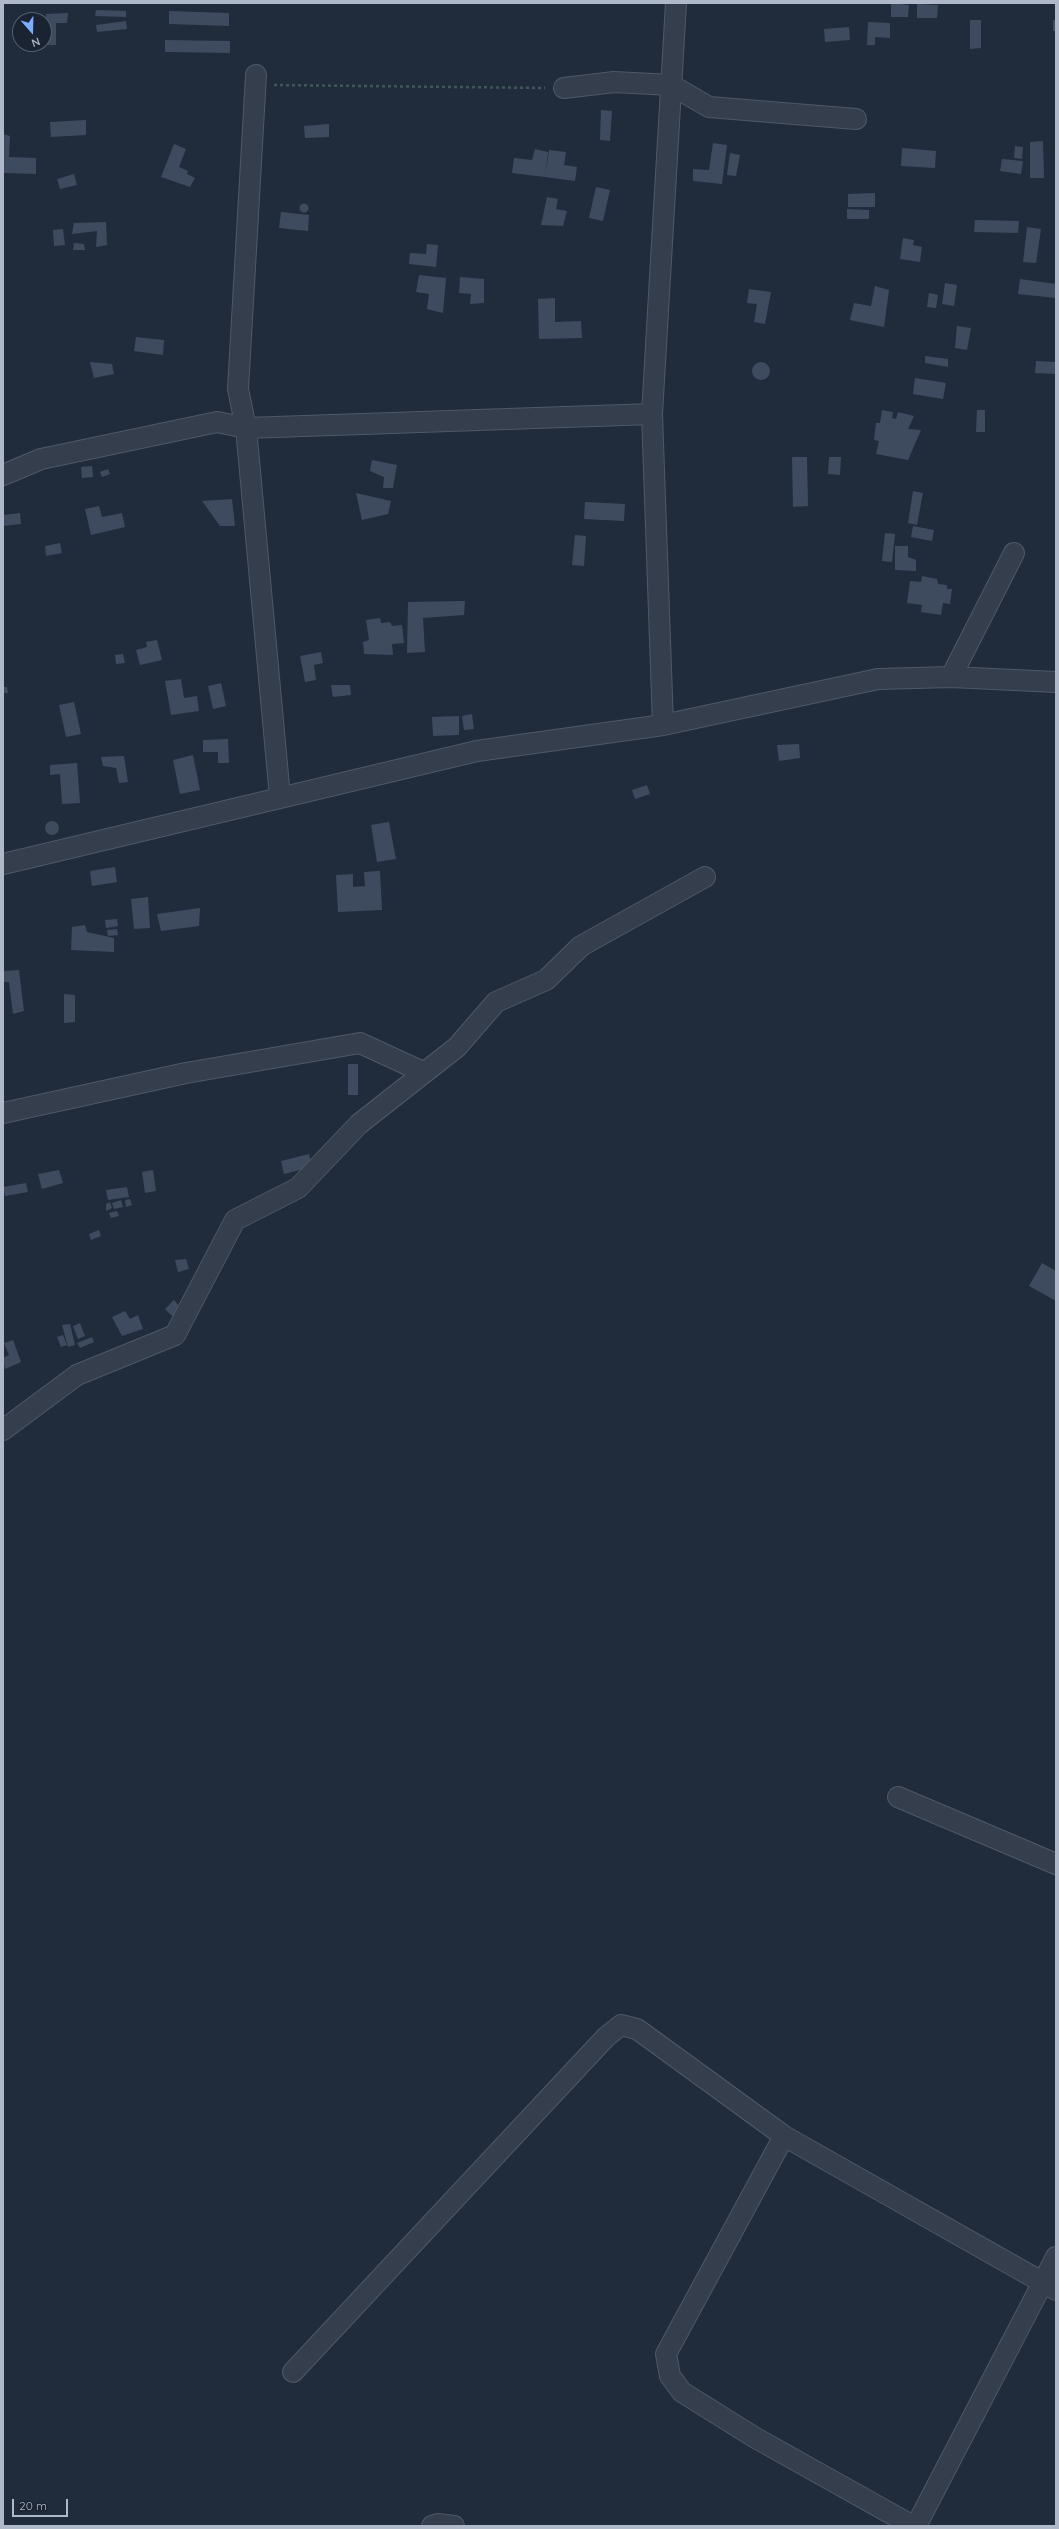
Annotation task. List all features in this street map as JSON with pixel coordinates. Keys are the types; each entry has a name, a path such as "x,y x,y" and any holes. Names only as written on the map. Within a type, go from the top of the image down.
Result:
{"street":[{"path":"663,725 652,414 676,3"},
{"path":"256,80 238,389 246,428 280,797"},
{"path":"564,88 614,82 671,85 709,107 856,119"},
{"path":"3,475 41,459 217,422 246,428 652,414"},
{"path":"951,677 1014,552"},
{"path":"3,864 477,750 663,725 878,679 951,677 1056,682"},
{"path":"3,1430 76,1375 175,1335 236,1220 298,1188 359,1124 457,1047 496,1002 546,980 582,946 706,877"},
{"path":"3,1113 186,1073 360,1044 424,1072"},
{"path":"898,1797 1056,1864"},
{"path":"293,2372 606,2037 621,2025 637,2029 784,2136 1049,2287"},
{"path":"784,2136 666,2354 670,2376 682,2392 754,2436 914,2526 1049,2287 1056,2257"},
{"path":"432,2526 438,2524 454,2526"}],"path":[{"path":"256,80 564,88"}],"building":[{"path":"891,3 909,5 908,17 891,17"},
{"path":"917,4 938,5 937,18 917,18"},
{"path":"96,10 126,11 126,17 95,16"},
{"path":"169,11 229,13 229,26 169,24"},
{"path":"68,13 67,23 56,23 56,45 52,45 52,14"},
{"path":"970,20 981,20 981,48 970,49"},
{"path":"1053,20 1056,20 1056,31 1053,31"},
{"path":"126,21 127,29 97,32 96,25"},
{"path":"868,22 890,23 890,38 875,37 875,45 867,45"},
{"path":"849,27 850,40 825,42 824,29"},
{"path":"165,40 230,41 230,53 165,52"},
{"path":"601,110 612,111 610,141 600,140"},
{"path":"86,120 86,135 51,137 50,122"},
{"path":"329,124 329,137 305,138 304,126"},
{"path":"3,134 10,136 9,157 36,158 36,174 3,173"},
{"path":"1043,141 1044,178 1030,178 1030,142"},
{"path":"713,143 727,145 722,184 693,181 693,169 709,170"},
{"path":"174,144 186,149 179,167 188,171 187,174 195,178 190,187 161,177"},
{"path":"1015,146 1023,147 1022,159 1014,158"},
{"path":"902,148 936,151 935,168 901,166"},
{"path":"535,149 548,152 545,177 512,173 514,158 532,160"},
{"path":"549,150 566,152 564,165 577,167 575,181 545,177"},
{"path":"730,153 740,155 736,176 727,175"},
{"path":"1002,159 1023,161 1021,174 1000,171"},
{"path":"74,174 77,185 60,189 57,179"},
{"path":"596,187 610,190 603,221 589,218"},
{"path":"875,193 875,207 848,207 848,194"},
{"path":"547,197 558,199 556,209 567,211 563,226 541,225"},
{"path":"304,203 309,208 304,213 299,208"},
{"path":"847,209 869,210 869,219 847,219"},
{"path":"281,212 309,215 308,231 279,228"},
{"path":"975,220 1019,221 1018,233 974,232"},
{"path":"106,222 107,245 96,247 97,231 72,234 74,223"},
{"path":"1027,227 1041,229 1036,263 1023,262"},
{"path":"63,229 65,245 54,246 53,230"},
{"path":"903,238 914,240 913,245 922,247 920,262 900,259"},
{"path":"74,243 84,244 85,250 73,250"},
{"path":"427,244 438,245 436,267 409,264 410,253 426,254"},
{"path":"419,275 446,278 443,313 427,309 429,294 416,292"},
{"path":"460,277 484,279 484,303 470,304 471,294 459,293"},
{"path":"1020,279 1056,284 1056,298 1018,294"},
{"path":"945,283 957,285 954,306 942,304"},
{"path":"875,286 889,290 884,327 850,320 854,303 871,306"},
{"path":"749,289 771,292 765,324 754,322 757,304 747,303"},
{"path":"929,293 938,295 936,308 927,307"},
{"path":"555,298 555,322 581,321 582,338 539,339 538,299"},
{"path":"957,326 971,328 967,350 955,348"},
{"path":"136,337 164,340 163,355 134,351"},
{"path":"925,356 948,359 948,367 925,363"},
{"path":"1036,361 1056,362 1056,374 1035,373"},
{"path":"90,362 112,364 114,374 94,378"},
{"path":"761,362 767,365 770,371 767,377 761,380 755,377 752,371 755,365"},
{"path":"915,378 946,383 943,399 913,394"},
{"path":"882,410 893,412 892,418 896,419 898,412 914,416 908,429 921,430 908,460 876,454 879,441 874,440 876,423 880,423"},
{"path":"977,410 985,410 985,432 976,432"},
{"path":"792,457 807,457 808,506 793,507"},
{"path":"829,457 841,457 840,475 828,474"},
{"path":"372,460 397,465 393,488 383,488 384,477 370,471"},
{"path":"92,466 93,477 82,478 81,467"},
{"path":"108,469 110,474 102,477 100,472"},
{"path":"913,491 923,493 917,525 908,523"},
{"path":"356,493 391,501 388,514 362,520"},
{"path":"232,499 235,526 220,526 202,501"},
{"path":"585,502 625,504 624,521 584,519"},
{"path":"99,506 102,517 122,513 125,527 91,535 85,509"},
{"path":"20,513 21,524 3,526 3,515"},
{"path":"913,526 934,530 932,541 911,537"},
{"path":"885,533 895,534 892,562 882,561"},
{"path":"575,535 586,536 584,566 572,565"},
{"path":"60,543 62,553 46,556 45,546"},
{"path":"895,546 908,546 908,557 916,560 916,571 895,570"},
{"path":"922,576 937,579 938,584 947,585 947,589 952,589 950,604 943,603 941,615 921,612 922,605 907,603 910,581 921,582"},
{"path":"465,601 464,615 423,618 425,652 407,653 408,602"},
{"path":"380,618 381,623 390,622 392,626 402,625 404,643 392,644 393,655 364,654 363,642 369,640 366,620"},
{"path":"157,640 162,660 140,665 136,650 147,647 146,642"},
{"path":"321,652 323,663 314,665 316,680 305,682 300,656"},
{"path":"123,654 125,663 116,664 115,655"},
{"path":"181,679 184,698 197,696 199,711 171,715 165,681"},
{"path":"221,683 226,706 213,709 208,686"},
{"path":"331,685 350,685 351,695 333,697"},
{"path":"3,687 7,687 8,693 3,693"},
{"path":"74,702 81,734 66,737 59,705"},
{"path":"472,714 474,729 464,730 462,716"},
{"path":"459,716 459,735 433,736 432,717"},
{"path":"228,739 229,763 218,763 218,752 203,752 203,740"},
{"path":"799,744 800,758 779,761 777,745"},
{"path":"193,755 200,790 180,794 173,760"},
{"path":"124,756 128,782 119,783 116,768 103,766 101,757"},
{"path":"77,763 80,803 62,804 60,774 50,775 50,765"},
{"path":"647,785 650,794 635,799 632,790"},
{"path":"49,821 55,821 59,825 59,831 55,835 49,835 45,831 45,825"},
{"path":"389,822 396,859 377,862 371,825"},
{"path":"115,867 117,882 92,886 90,871"},
{"path":"380,871 382,910 338,912 336,875 353,874 353,887 365,886 364,872"},
{"path":"148,897 150,928 134,929 131,899"},
{"path":"200,908 199,926 161,931 157,914"},
{"path":"117,919 118,926 106,928 105,920"},
{"path":"85,925 87,932 114,938 114,952 71,950 72,927"},
{"path":"117,929 118,935 108,936 107,930"},
{"path":"19,970 24,1011 13,1014 9,982 3,982 3,971"},
{"path":"64,994 75,995 75,1022 64,1023"},
{"path":"348,1064 358,1064 358,1095 348,1095"},
{"path":"309,1154 312,1167 284,1174 281,1161"},
{"path":"59,1170 63,1183 42,1189 38,1174"},
{"path":"153,1170 156,1191 145,1193 142,1172"},
{"path":"26,1183 28,1192 5,1196 3,1187"},
{"path":"127,1187 129,1197 108,1200 106,1190"},
{"path":"130,1199 132,1205 126,1207 125,1200"},
{"path":"121,1200 123,1207 114,1209 112,1203"},
{"path":"110,1202 112,1208 106,1211 106,1204"},
{"path":"117,1211 119,1216 111,1218 109,1213"},
{"path":"99,1230 101,1236 91,1240 89,1234"},
{"path":"186,1259 189,1269 178,1272 175,1260"},
{"path":"1042,1263 1056,1271 1056,1301 1029,1286"},
{"path":"174,1300 181,1308 173,1317 165,1309"},
{"path":"125,1311 130,1319 138,1315 143,1329 122,1336 112,1317"},
{"path":"80,1323 85,1336 78,1339 73,1326"},
{"path":"70,1324 75,1345 68,1347 62,1325"},
{"path":"63,1335 67,1345 61,1347 57,1337"},
{"path":"92,1337 94,1342 80,1348 77,1343"},
{"path":"13,1340 21,1362 5,1369 3,1358 9,1355 4,1343"}]}
